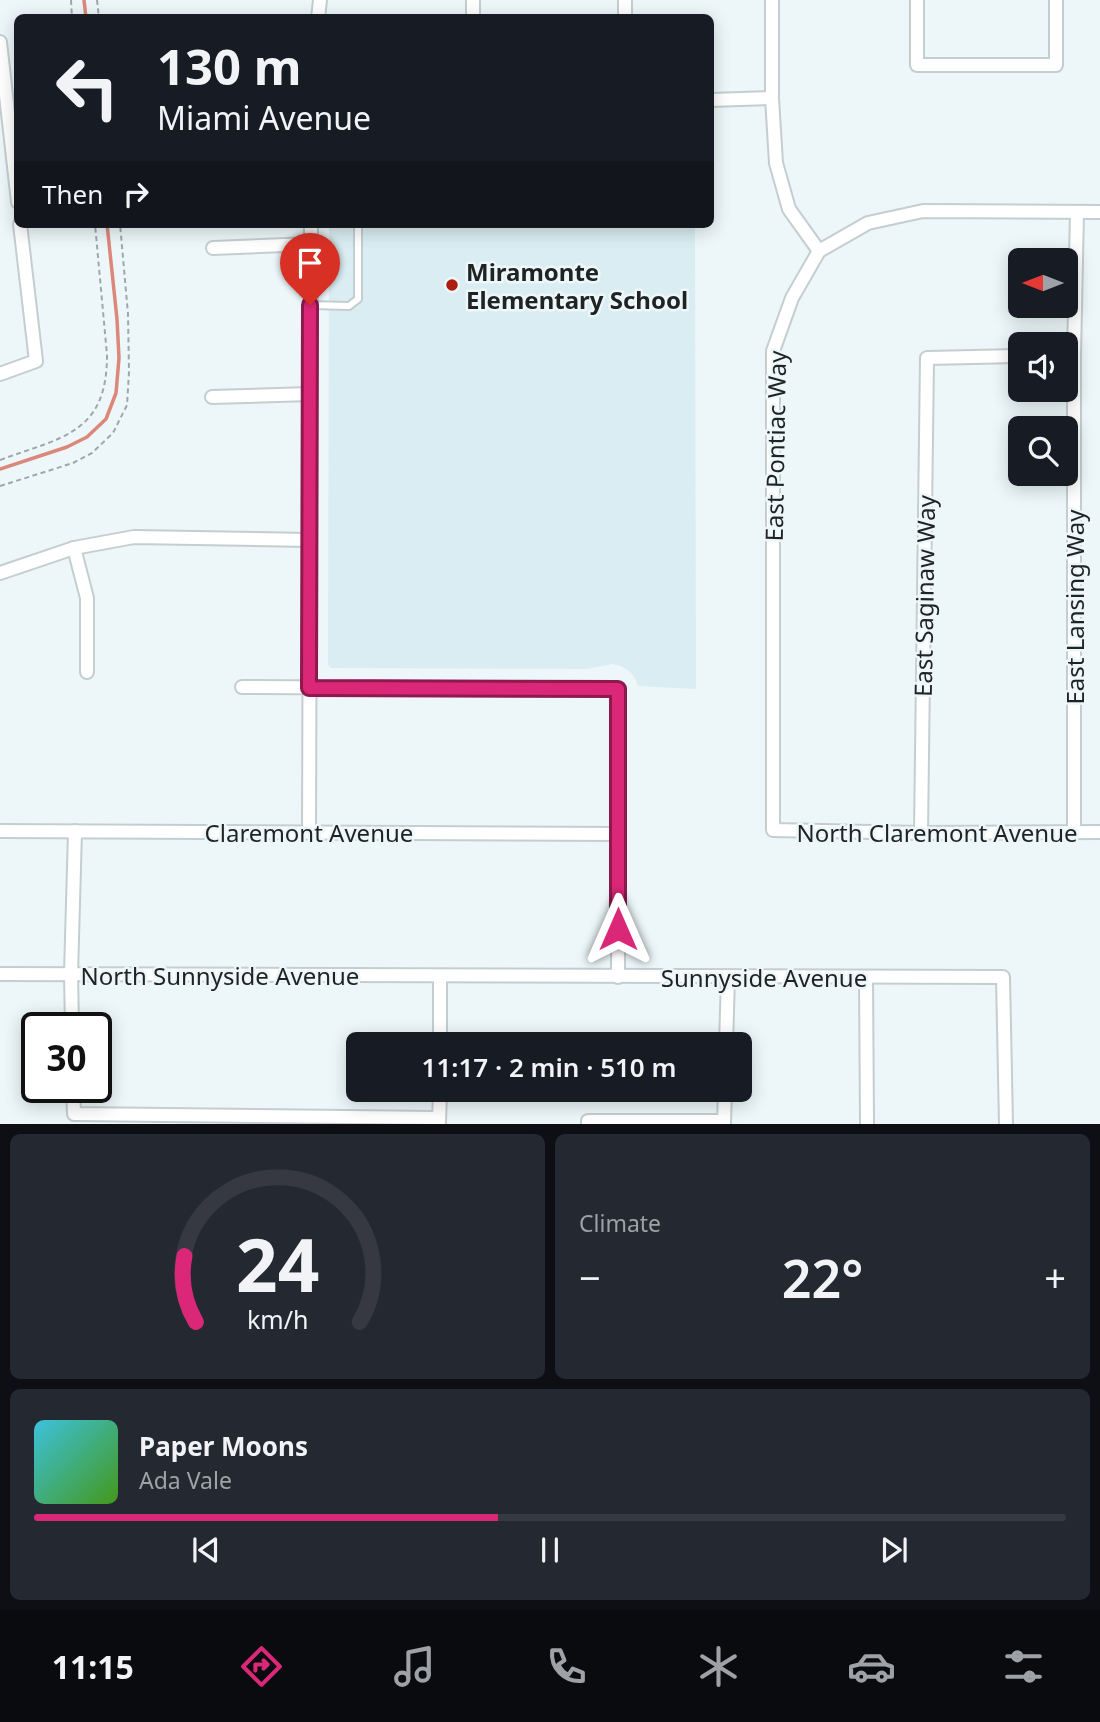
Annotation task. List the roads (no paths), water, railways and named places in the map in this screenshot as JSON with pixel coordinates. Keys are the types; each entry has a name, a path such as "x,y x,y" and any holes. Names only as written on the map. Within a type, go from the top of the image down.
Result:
{"street":[{"path":"772,0 772,98 776,163 789,209 819,251 868,223 923,211 1100,212"},
{"path":"917,0 917,65 1056,65 1056,0"},
{"path":"0,42 4,113 14,177"},
{"path":"714,100 772,98"},
{"name":"East Lansing Way","path":"1071,332 1077,212"},
{"path":"0,374 36,362 20,228"},
{"path":"309,832 311,228"},
{"path":"213,248 310,244"},
{"name":"East Pontiac Way","path":"774,830 774,351 792,298 819,251"},
{"name":"East Saginaw Way","path":"921,834 927,358 1008,356"},
{"path":"212,397 310,394"},
{"name":"East Lansing Way","path":"1070,402 1074,833"},
{"path":"0,573 74,548 135,537 310,540"},
{"path":"74,548 87,598 87,672"},
{"path":"242,687 618,689 618,976"},
{"name":"North Claremont Avenue","path":"774,830 921,834 1100,832"},
{"name":"Claremont Avenue","path":"0,831 618,834"},
{"path":"72,1012 75,831"},
{"name":"North Sunnyside Avenue","path":"0,974 440,976"},
{"path":"440,976 440,1032"},
{"name":"Sunnyside Avenue","path":"440,976 1003,977 1006,1124"},
{"path":"726,1032 728,977"},
{"path":"866,977 867,1124"},
{"path":"74,1103 74,1114 439,1121 440,1102"},
{"path":"588,1122 724,1122 725,1102"}],"lane":[{"path":"310,305 349,306 358,299 358,228"}],"waterway":[{"path":"84,0 86,14"},
{"path":"0,469 67,447 87,437 106,419 116,393 119,358 107,228"}],"place":[{"name":"Miramonte Elementary School","path":"452,285"}]}
